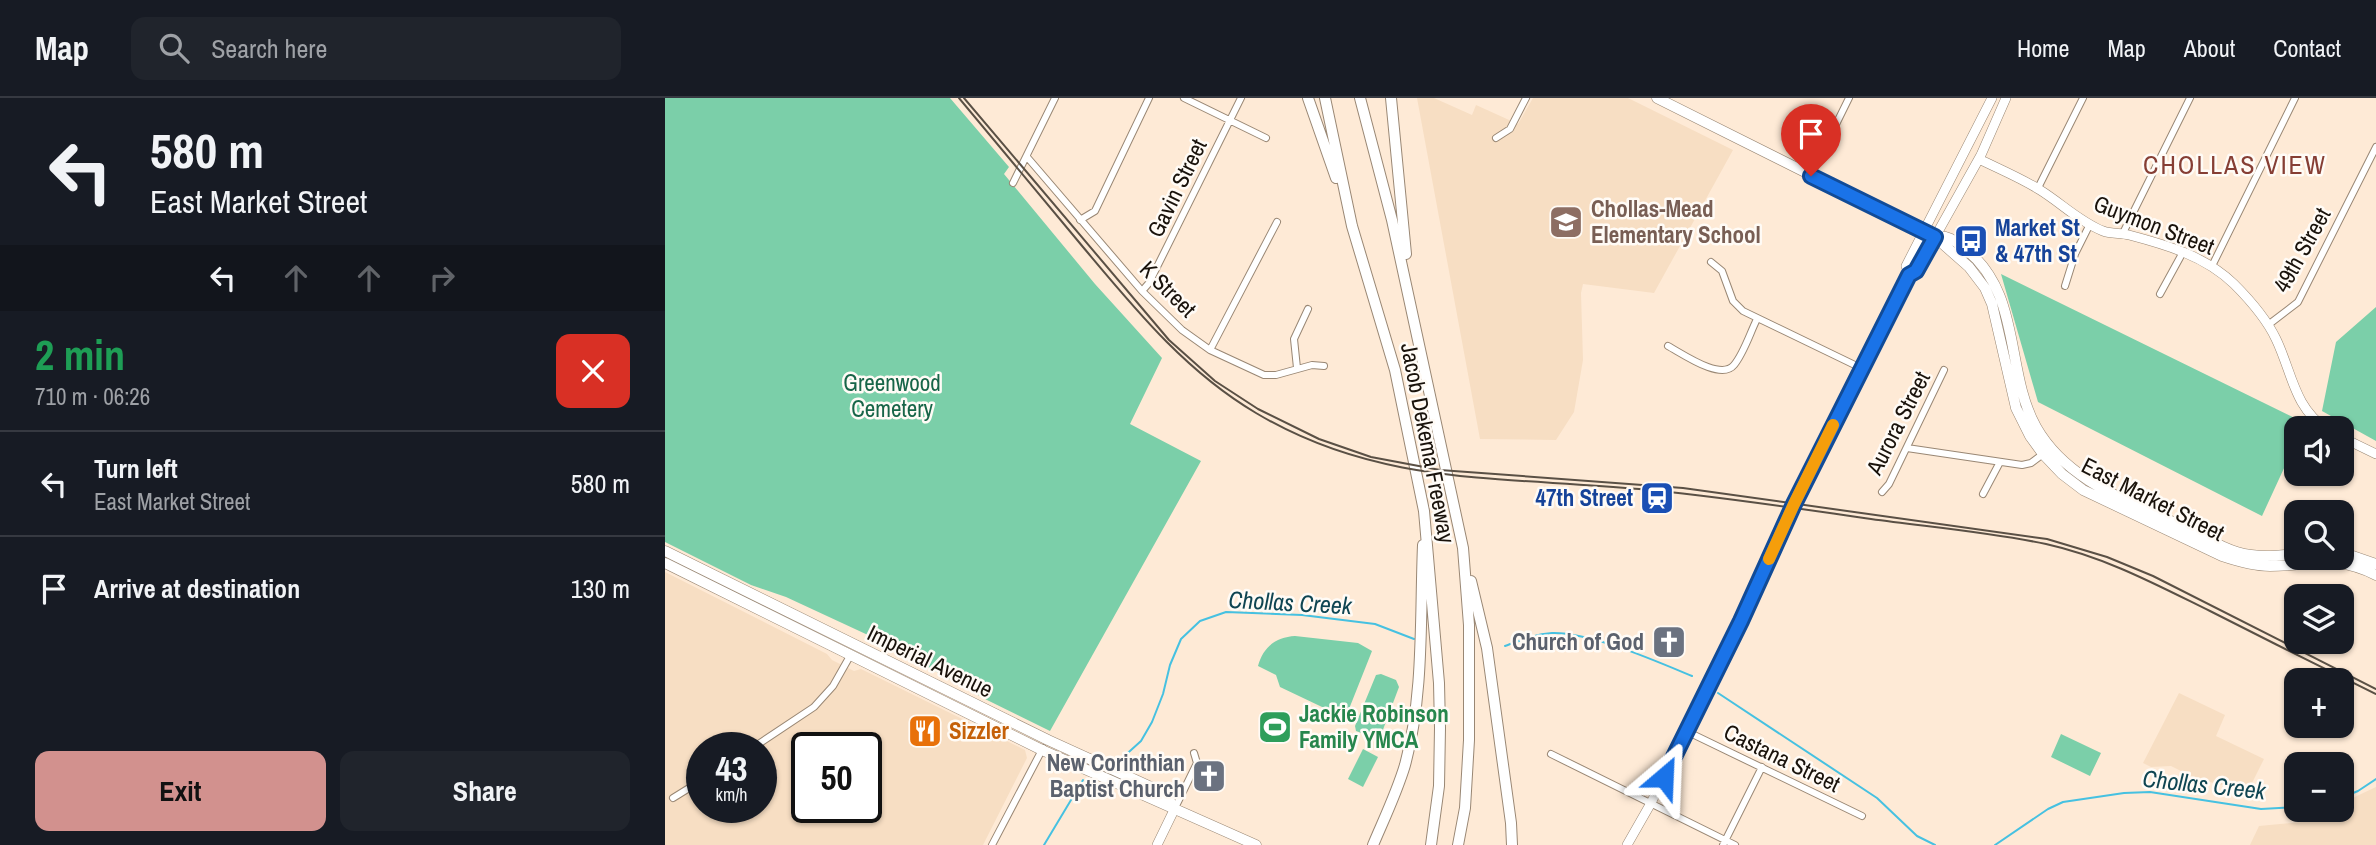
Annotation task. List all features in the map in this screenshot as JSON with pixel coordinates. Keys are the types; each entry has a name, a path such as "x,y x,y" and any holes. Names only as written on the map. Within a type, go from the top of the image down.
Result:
{"highway":[{"path":"1308,98 1352,226"},
{"name":"Jacob Dekema Freeway","path":"1325,98 1352,226 1395,370 1424,511 1430,557 1440,717 1439,786 1431,845"},
{"name":"Jacob Dekema Freeway","path":"1360,98 1392,220 1463,548 1469,625 1469,740 1465,808 1458,845"},
{"path":"1391,98 1412,313"},
{"path":"1373,845 1404,766 1417,696 1424,511"},
{"path":"1463,548 1487,648 1512,845"}],"main road":[{"name":"East Market Street","path":"1657,98 1924,231 1935,237 1969,267 1986,288 1999,328 2016,408 2030,436 2062,474 2083,490 2222,556 2260,565 2336,562 2376,575"},
{"path":"1909,275 1906,266 1992,98"},
{"path":"1627,845 1651,803 1741,621 1794,504 1861,368 1909,275 1916,271 1979,159 2006,98"},
{"name":"Guymon Street","path":"1979,159 2038,188 2105,232 2123,233 2161,243 2212,266 2251,302 2268,325 2311,416"},
{"name":"East Market Street","path":"1935,237 1944,236 1955,241 1977,260 1992,278 2004,303 2027,402 2036,427 2051,447 2088,481 2235,552 2265,556 2284,555"},
{"path":"2354,443 2376,454"},
{"path":"2043,454 2048,453 2073,476 2088,481"},
{"name":"Imperial Avenue","path":"665,551 1048,740 1162,792 1175,808"},
{"path":"2354,556 2376,564"},
{"name":"Imperial Avenue","path":"665,563 1042,750 1256,845"},
{"path":"1157,845 1175,808"}],"street":[{"path":"1013,183 1055,98"},
{"path":"1080,220 1095,211 1150,98"},
{"path":"1184,98 1266,138"},
{"name":"Gavin Street","path":"1142,291 1149,283 1241,98"},
{"path":"1496,138 1510,130 1526,98"},
{"path":"1811,176 1849,98"},
{"path":"2038,188 2083,98"},
{"path":"2123,233 2190,98"},
{"path":"2212,266 2295,98"},
{"name":"49th Street","path":"2268,325 2298,302 2376,146"},
{"name":"K Street","path":"1027,157 1142,291 1182,330 1210,349 1264,375 1312,365 1324,366"},
{"path":"1210,349 1277,222"},
{"path":"2065,286 2075,254 2091,225"},
{"path":"2160,294 2183,252"},
{"path":"1711,262 1723,271 1733,301 1742,311 1861,368"},
{"path":"1297,368 1294,339 1308,309"},
{"path":"1668,346 1717,371 1728,371 1735,364 1757,319"},
{"name":"Aurora Street","path":"1882,492 1907,449 1944,370"},
{"path":"1907,449 2022,465 2031,463 2043,454"},
{"path":"1983,494 2000,461"},
{"path":"776,732 814,707 833,686 850,656"},
{"name":"Castana Street","path":"1686,731 1862,816"},
{"path":"992,845 1048,740"},
{"path":"1175,808 1197,763 1194,753"},
{"path":"1551,754 1651,803 1724,843 1735,845"},
{"path":"1724,843 1762,767"},
{"path":"673,798 686,790"}],"shaded area":[{"name":"Chollas-Mead Elementary School","path":"1417,98 1434,98 1472,115 1476,105 1518,124 1533,98 1628,98 1733,150 1654,293 1583,284 1583,360 1574,412 1556,440 1480,439"},
{"path":"665,572 827,654 832,660 854,671 861,669 1025,750 1027,758 983,845 665,845"},
{"path":"2179,693 2225,715 2216,736 2264,759 2248,791 2197,779 2171,766 2151,767 2143,763"},
{"path":"2376,787 2376,845 2250,845 2259,826 2302,822 2354,822 2354,797"}],"green space":[{"name":"Greenwood Cemetery","path":"665,98 950,98 1009,167 1004,174 1095,284 1162,358 1130,424 1201,461 1050,731 987,700 883,642 786,597 751,585 665,542"},
{"path":"2001,274 2291,416 2284,416 2284,468 2262,516 2038,402"},
{"path":"2376,307 2376,441 2354,429 2354,416 2331,416 2322,411 2336,342"},
{"path":"1295,636 1358,643 1372,651 1347,714 1341,716 1280,687 1276,675 1258,666 1263,653 1271,644 1282,638"},
{"path":"1381,674 1396,680 1399,687 1378,739 1356,731 1355,726 1376,675"},
{"path":"2061,734 2101,753 2090,776 2051,757"},
{"path":"1363,749 1378,757 1363,787 1348,779"}],"waterway":[{"name":"Chollas Creek","path":"1120,760 1141,741 1152,722 1181,639 1200,621 1226,612 1302,615 1375,624 1414,639"},
{"path":"1505,646 1540,635 1567,634 1623,649 1692,676"},
{"name":"Chollas Creek","path":"1718,693 1877,798 1917,836 1935,845"},
{"name":"Chollas Creek","path":"2354,793 2376,779"},
{"path":"1044,845 1083,780"},
{"name":"Chollas Creek","path":"1995,845 2048,809 2063,802 2124,793 2150,792 2261,809 2284,808"}],"tram line":[{"path":"964,98 1169,340 1215,381 1258,409 1319,439 1371,457 1440,470 1683,488 2047,539 2107,557 2153,576 2376,689"}],"railway":[{"path":"959,98 1162,338 1230,396 1302,437 1349,454 1443,474 1697,495 2046,544 2089,556 2130,573 2376,694"}],"slow traffic":[{"path":"1769,559 1833,425"}],"place":[{"name":"Chollas-Mead Elementary School","path":"1566,222"},
{"name":"Market St & 47th St","path":"1971,241"},
{"name":"47th Street","path":"1657,498"},
{"name":"Church of God","path":"1669,642"},
{"name":"Jackie Robinson Family YMCA","path":"1275,727"},
{"name":"Sizzler","path":"925,731"},
{"name":"New Corinthian Baptist Church","path":"1209,776"}],"district":[{"name":"CHOLLAS VIEW","path":"2235,165"}],"route":[{"path":"1664,777 1865,360 1909,275 1916,271 1935,237 1811,176"}]}
